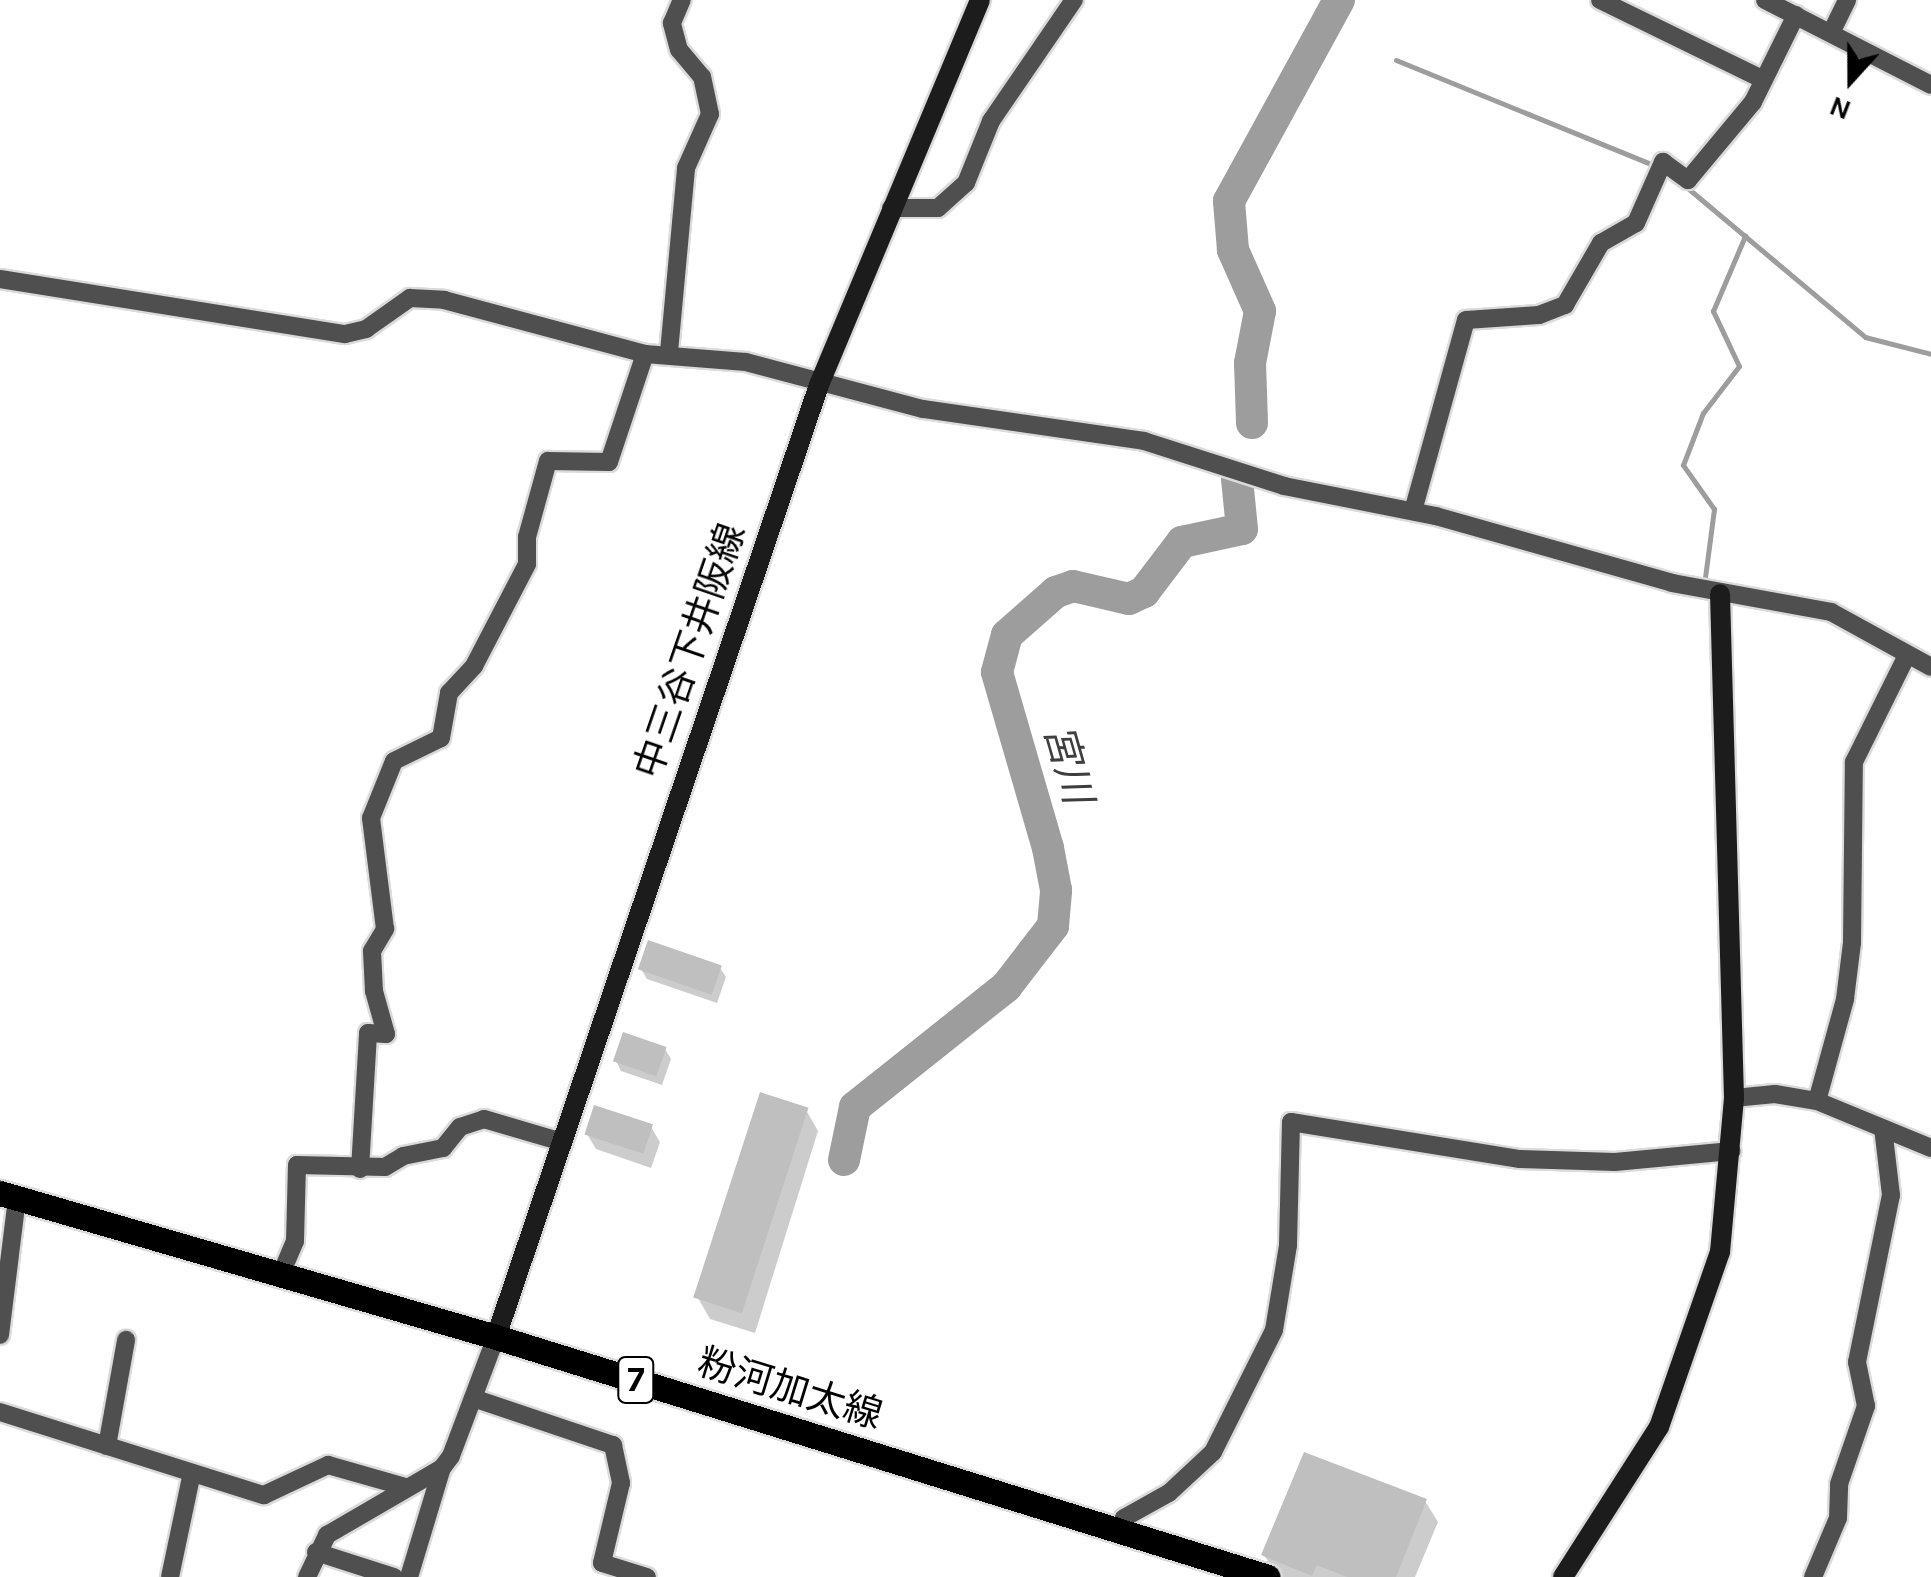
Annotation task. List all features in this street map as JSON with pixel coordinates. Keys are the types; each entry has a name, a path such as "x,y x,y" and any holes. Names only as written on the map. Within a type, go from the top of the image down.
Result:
{"main road":[{"name":"中三谷下井阪線","path":"496,1337 819,385 980,0"},
{"path":"1563,1577 1659,1428 1680,1381 1720,1252 1734,1098 1720,594"},
{"name":"粉河加太線","path":"8,1196 496,1337 1268,1577"}],"street":[{"path":"669,352 686,168 710,114 702,77 679,50 672,22 682,0"},
{"path":"891,208 938,208 966,183 991,121 1074,0"},
{"path":"1600,0 1762,80"},
{"path":"1766,0 1931,85"},
{"path":"1831,33 1847,0"},
{"path":"1413,511 1466,320 1539,315 1565,305 1601,243 1636,223 1663,162 1688,180 1753,102 1796,15"},
{"path":"0,279 344,334 366,329 410,298 444,300 646,354 669,352 746,362 819,385 940,412 1144,440 1284,486 1413,511 1720,594 1832,612 1931,667"},
{"path":"360,1169 368,1032 386,1034 374,991 372,951 385,929 371,818 394,761 442,738 449,692 474,666 528,564 527,536 548,461 608,462 646,354"},
{"path":"1817,1101 1850,962 1854,762 1907,654"},
{"path":"1734,1098 1775,1094 1817,1101 1931,1148"},
{"path":"281,1274 295,1241 297,1165 360,1169 443,1148 460,1126 484,1119 506,1120 562,1142"},
{"path":"1119,1530 1124,1518 1169,1492 1213,1452 1274,1330 1288,1245 1290,1122 1520,1159 1614,1162 1731,1150"},
{"path":"1813,1577 1838,1518 1839,1484 1866,1406 1858,1362 1891,1195 1883,1128"},
{"path":"0,1335 8,1196"},
{"path":"409,1577 442,1468 496,1337"},
{"path":"107,1446 126,1340"},
{"path":"473,1398 613,1445 621,1482 602,1563 647,1577"},
{"path":"0,1412 264,1496 328,1466 404,1487"},
{"path":"307,1577 316,1552 344,1522 442,1468"},
{"path":"170,1577 192,1474"},
{"path":"316,1552 394,1577"}],"building":[{"path":"648,940 722,965 712,995 638,969"},
{"path":"623,1032 666,1047 656,1076 613,1061"},
{"path":"760,1092 809,1108 742,1313 693,1297"},
{"path":"594,1105 653,1124 643,1154 584,1134"},
{"path":"1304,1452 1427,1499 1396,1577 1347,1577 1317,1565 1312,1576 1261,1555"}],"waterway":[{"name":"宮川","path":"1252,423 1250,363 1260,311 1233,250 1229,201 1339,0"},
{"path":"1396,60 1656,166"},
{"path":"1684,185 1865,337 1931,354"},
{"path":"1704,585 1714,509 1683,465 1703,413 1739,366 1713,311 1745,236"},
{"name":"宮川","path":"844,1160 855,1107 1006,987 1053,926 1056,890 1048,848 997,672 1007,635 1056,592 1073,586 1129,599 1144,592 1182,542 1242,529 1237,479"}]}
